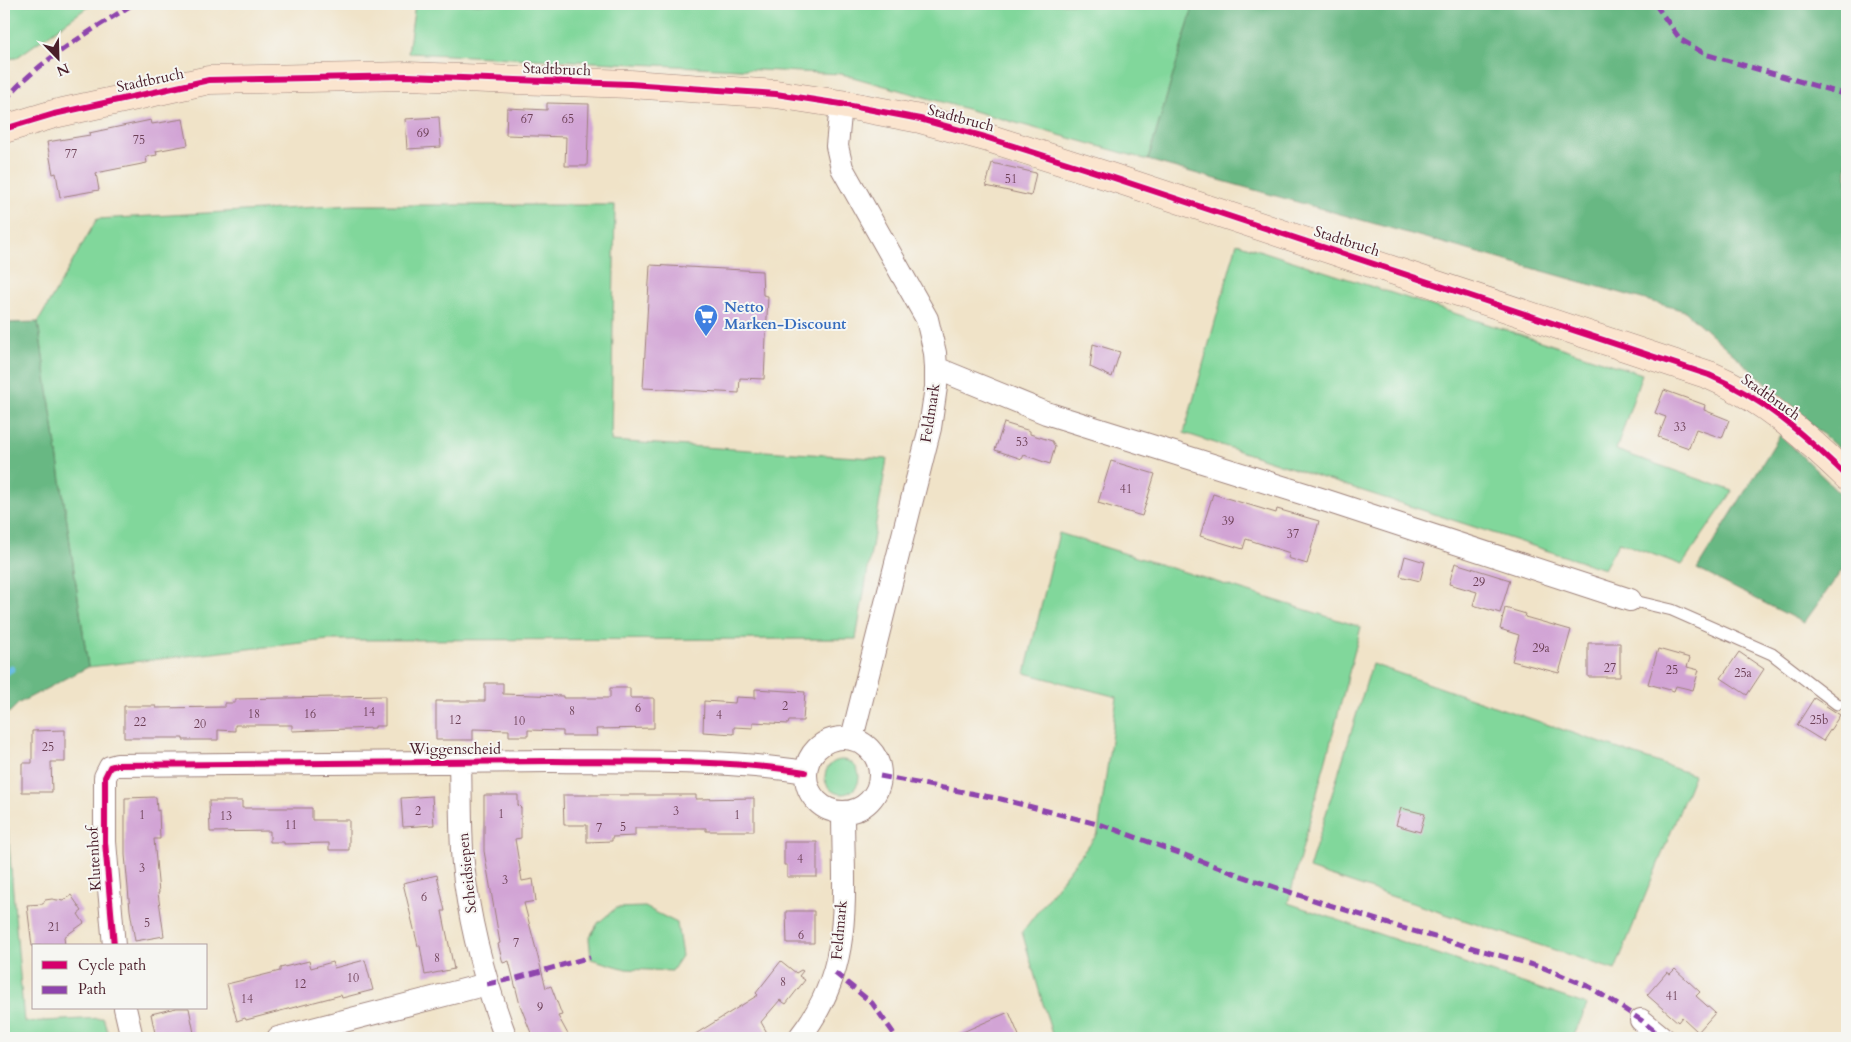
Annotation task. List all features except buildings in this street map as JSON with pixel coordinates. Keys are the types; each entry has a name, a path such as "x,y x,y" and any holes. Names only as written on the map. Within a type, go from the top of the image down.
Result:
{"street":[{"name":"Stadtbruch","path":"4,129 54,114 209,80 408,76 630,84 743,91 841,104 920,120 985,136 1709,374 1757,398 1777,413 1847,476"},
{"name":"Feldmark","path":"841,104 837,146 842,168 921,307 932,334 936,368 936,387 930,428 852,738"},
{"path":"936,368 1046,413 1324,500 1630,600"},
{"path":"839,737 852,738 864,743 873,752 879,763 880,776 878,787 873,797 865,805 843,812 831,810 820,804 811,795 806,784 805,772 808,759 816,748 826,741 839,737"},
{"name":"Wiggenscheid","path":"107,771 110,767 117,765 460,761 745,764 805,772"},
{"name":"Scheidsiepen","path":"460,761 463,863 486,984 506,1038"},
{"name":"Klutenhof","path":"107,771 105,777 105,842 114,944"},
{"name":"Feldmark","path":"799,1038 818,1013 828,993 840,950 843,918 843,812"},
{"path":"278,1038 486,984"},
{"path":"125,1010 132,1038"},
{"path":"1641,1020 1663,1038"}],"lane":[{"path":"1630,600 1672,610 1772,654 1837,704"}],"green space":[{"path":"4,4 92,4 16,58 4,59"},
{"path":"415,4 1194,4 1148,160 842,74 408,53"},
{"path":"1194,4 1847,4 1847,456 1685,311 1148,160"},
{"path":"354,205 615,205 611,441 887,459 856,639 328,640 88,667 38,322 97,219"},
{"path":"1237,243 1642,374 1616,450 1733,491 1682,565 1619,542 1604,569 1184,433"},
{"path":"38,322 88,667 19,703 4,718 4,323"},
{"path":"1780,435 1847,500 1847,563 1804,623 1697,569"},
{"path":"1059,533 1361,627 1288,903 1587,1005 1573,1038 1053,1038 1022,932 1098,833 1117,697 1025,673"},
{"path":"1372,664 1694,775 1615,970 1309,869"},
{"path":"842,760 849,761 854,765 858,770 858,784 854,789 849,793 842,794 835,793 830,789 826,784 825,777 826,770 830,765 835,761"},
{"path":"4,785 24,1022 103,1018 110,1038 4,1038"},
{"path":"645,907 677,923 682,956 672,971 626,969 591,959 589,938 598,923 616,908"}],"waterway":[{"path":"4,673 11,669"}],"marked path":[{"path":"4,101 48,60 133,4"},
{"path":"1655,4 1680,39 1705,54 1847,95"},
{"path":"880,776 1001,799 1105,826 1250,879 1320,902 1399,927 1544,968 1590,987 1641,1020 1663,1038"},
{"path":"487,984 517,978 590,957"},
{"path":"835,973 872,1003 897,1038"}],"cycle path":[{"path":"4,129 54,114 209,80 408,76 630,84 776,94 841,104 920,119 985,137 1709,375 1748,395 1783,419 1847,476"},
{"path":"114,944 105,842 105,777 110,767 117,765 443,761 648,761 742,765 805,772"}],"place":[{"name":"Netto Marken-Discount","path":"706,337"}]}
